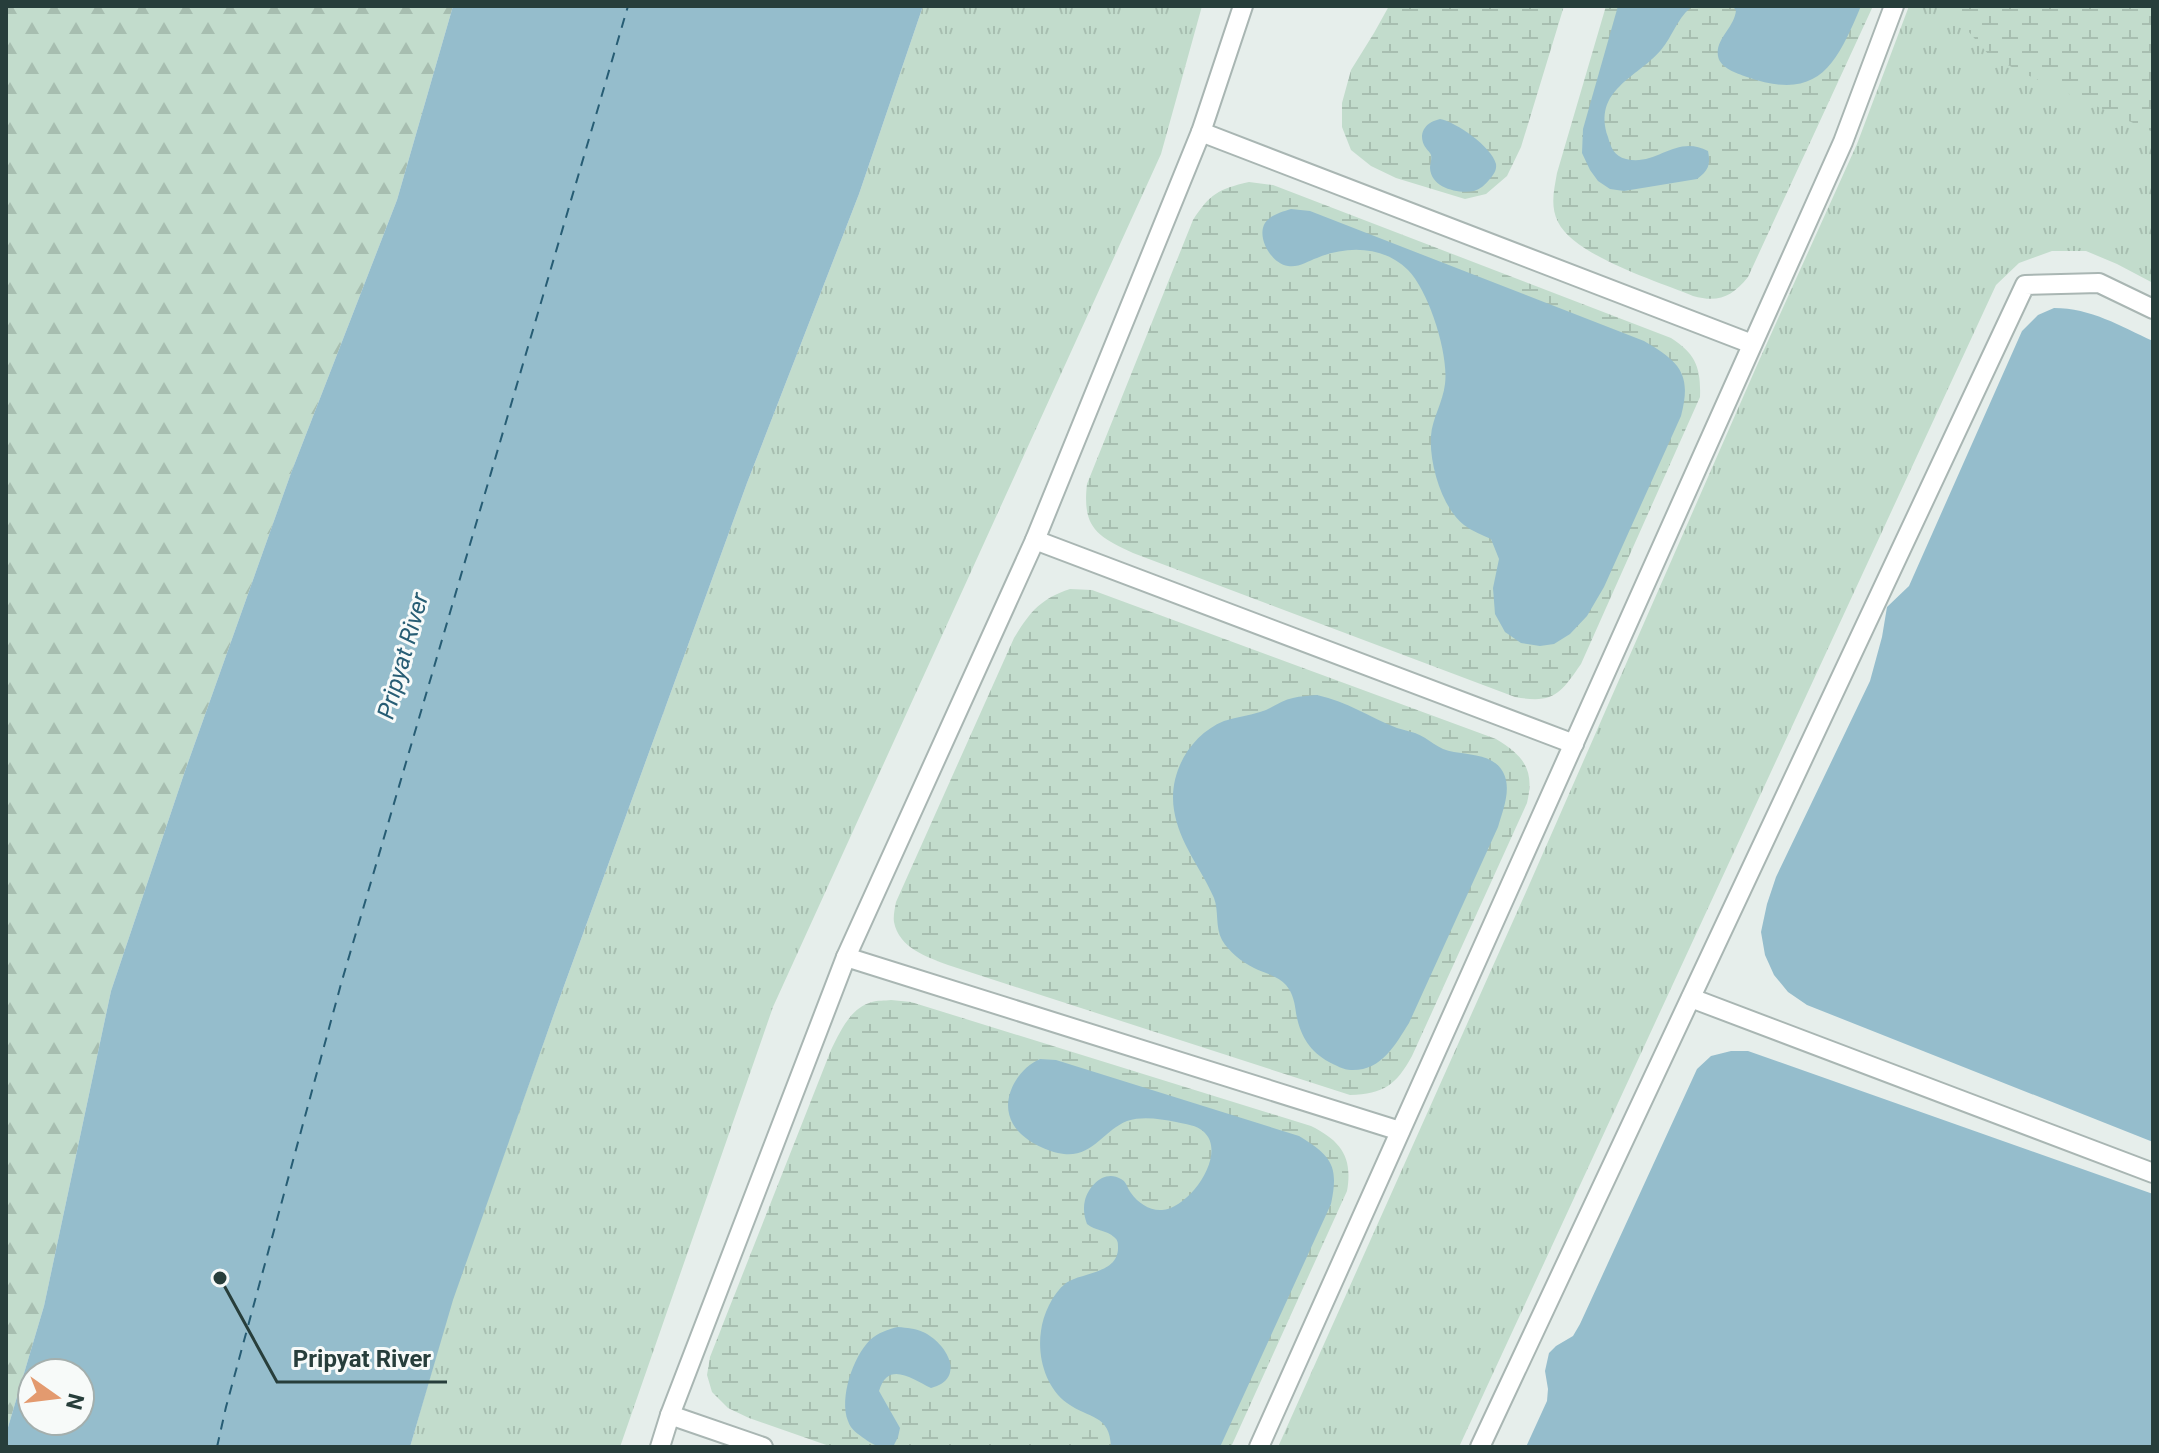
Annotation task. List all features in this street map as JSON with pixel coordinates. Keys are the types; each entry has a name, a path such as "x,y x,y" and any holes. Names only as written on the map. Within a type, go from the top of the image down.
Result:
{"lane":[{"path":"660,1447 846,957 1035,540 1201,132 1243,6"},
{"path":"1259,1447 1843,142 1894,6"},
{"path":"1201,132 1752,344"},
{"path":"1480,1447 2025,285 2099,283 2153,309"},
{"path":"1035,540 1574,744"},
{"path":"846,957 1400,1131"},
{"path":"1691,998 2153,1173"},
{"path":"670,1415 763,1447"}],"green space":[{"path":"6,6 453,6 397,200 291,473 111,991 44,1306 29,1357 16,1357 16,1400 6,1434"},
{"path":"923,6 1202,6 1161,154 773,1007 620,1447 410,1447 452,1300 747,483 859,194"},
{"path":"1389,6 1564,6 1521,147 1507,176 1486,194 1465,199 1396,178 1371,166 1351,150 1342,127 1342,103 1351,70"},
{"path":"1606,6 1873,6 1748,277 1724,297 1710,299 1693,296 1618,266 1581,246 1558,222 1553,198 1557,173"},
{"path":"1909,6 2153,6 2153,283 2086,251 2052,251 2019,263 1996,285 1459,1447 1278,1447 1857,144"},
{"path":"1956,6 2153,6 2153,132 1989,55 1961,23"},
{"path":"1249,182 1273,185 1671,338 1691,356 1698,370 1700,397 1581,664 1555,694 1539,699 1515,697 1133,553 1101,535 1090,521 1087,484 1193,220 1216,194"},
{"path":"1070,589 1092,590 1496,739 1525,765 1529,781 1527,803 1412,1056 1388,1086 1372,1093 1350,1095 948,965 915,950 902,939 894,922 896,902 1014,638 1037,608 1051,597"},
{"path":"891,1000 911,1002 1311,1126 1337,1144 1346,1159 1347,1191 1231,1447 832,1447 749,1418 728,1408 712,1392 707,1375 710,1357 831,1050 847,1022 864,1005"}],"water":[{"path":"453,6 923,6 859,194 747,483 556,1008 453,1300 410,1447 6,1447 6,1434 16,1400 16,1437 96,1437 96,1357 29,1357 44,1306 111,991 291,473 397,200"},
{"path":"1618,6 1693,6 1683,15 1661,50 1611,96 1605,121 1612,148 1626,159 1647,159 1686,146 1708,151 1708,167 1697,179 1624,191 1610,189 1598,181 1582,153 1583,129"},
{"path":"1732,6 1861,6 1833,61 1822,73 1792,85 1772,84 1747,77 1722,64 1718,50 1735,16 1736,10"},
{"path":"1440,119 1472,136 1493,157 1495,171 1478,189 1468,192 1446,188 1432,175 1431,155 1422,135 1431,122"},
{"path":"1291,209 1310,211 1644,341 1667,356 1680,371 1685,390 1681,416 1604,587 1587,616 1570,634 1554,644 1540,646 1521,643 1505,632 1495,614 1493,588 1499,559 1491,539 1464,525 1443,496 1431,447 1432,430 1445,384 1444,357 1436,324 1416,280 1388,256 1365,250 1340,251 1295,266 1276,261 1264,243 1263,229 1270,218"},
{"path":"2054,308 2093,314 2153,341 2153,1142 1807,1005 1788,992 1774,975 1765,955 1761,932 1776,877 1870,681 1887,607 1909,586 2022,331 2038,315"},
{"path":"1317,695 1415,733 1443,749 1488,759 1499,766 1507,785 1498,827 1409,1023 1386,1055 1362,1069 1343,1068 1316,1053 1303,1035 1286,985 1245,963 1222,940 1214,898 1185,844 1174,810 1174,782 1178,769 1192,746 1212,727 1264,711 1289,699"},
{"path":"1748,1051 2153,1194 2153,1447 1526,1447 1547,1401 1545,1371 1549,1353 1573,1336 1580,1324 1697,1069 1711,1056"},
{"path":"1040,1059 1056,1060 1299,1136 1326,1156 1330,1163 1334,1180 1331,1204 1220,1447 1111,1447 1107,1428 1067,1403 1048,1380 1040,1341 1049,1305 1066,1283 1106,1267 1117,1256 1117,1240 1087,1224 1084,1206 1090,1189 1098,1180 1115,1176 1125,1182 1134,1197 1145,1206 1158,1210 1173,1207 1202,1179 1211,1153 1210,1142 1198,1128 1152,1118 1127,1121 1091,1147 1074,1154 1043,1148 1017,1130 1009,1115 1008,1105 1018,1078"},
{"path":"898,1327 917,1330 932,1337 946,1352 951,1369 942,1383 931,1388 901,1374 888,1376 879,1391 900,1428 894,1445 882,1447 868,1441 851,1427 845,1401 849,1378 864,1347 876,1335"}],"ferry route":[{"path":"217,1447 341,984 628,6"}],"place":[{"name":"Pripyat River","path":"220,1278"}]}
